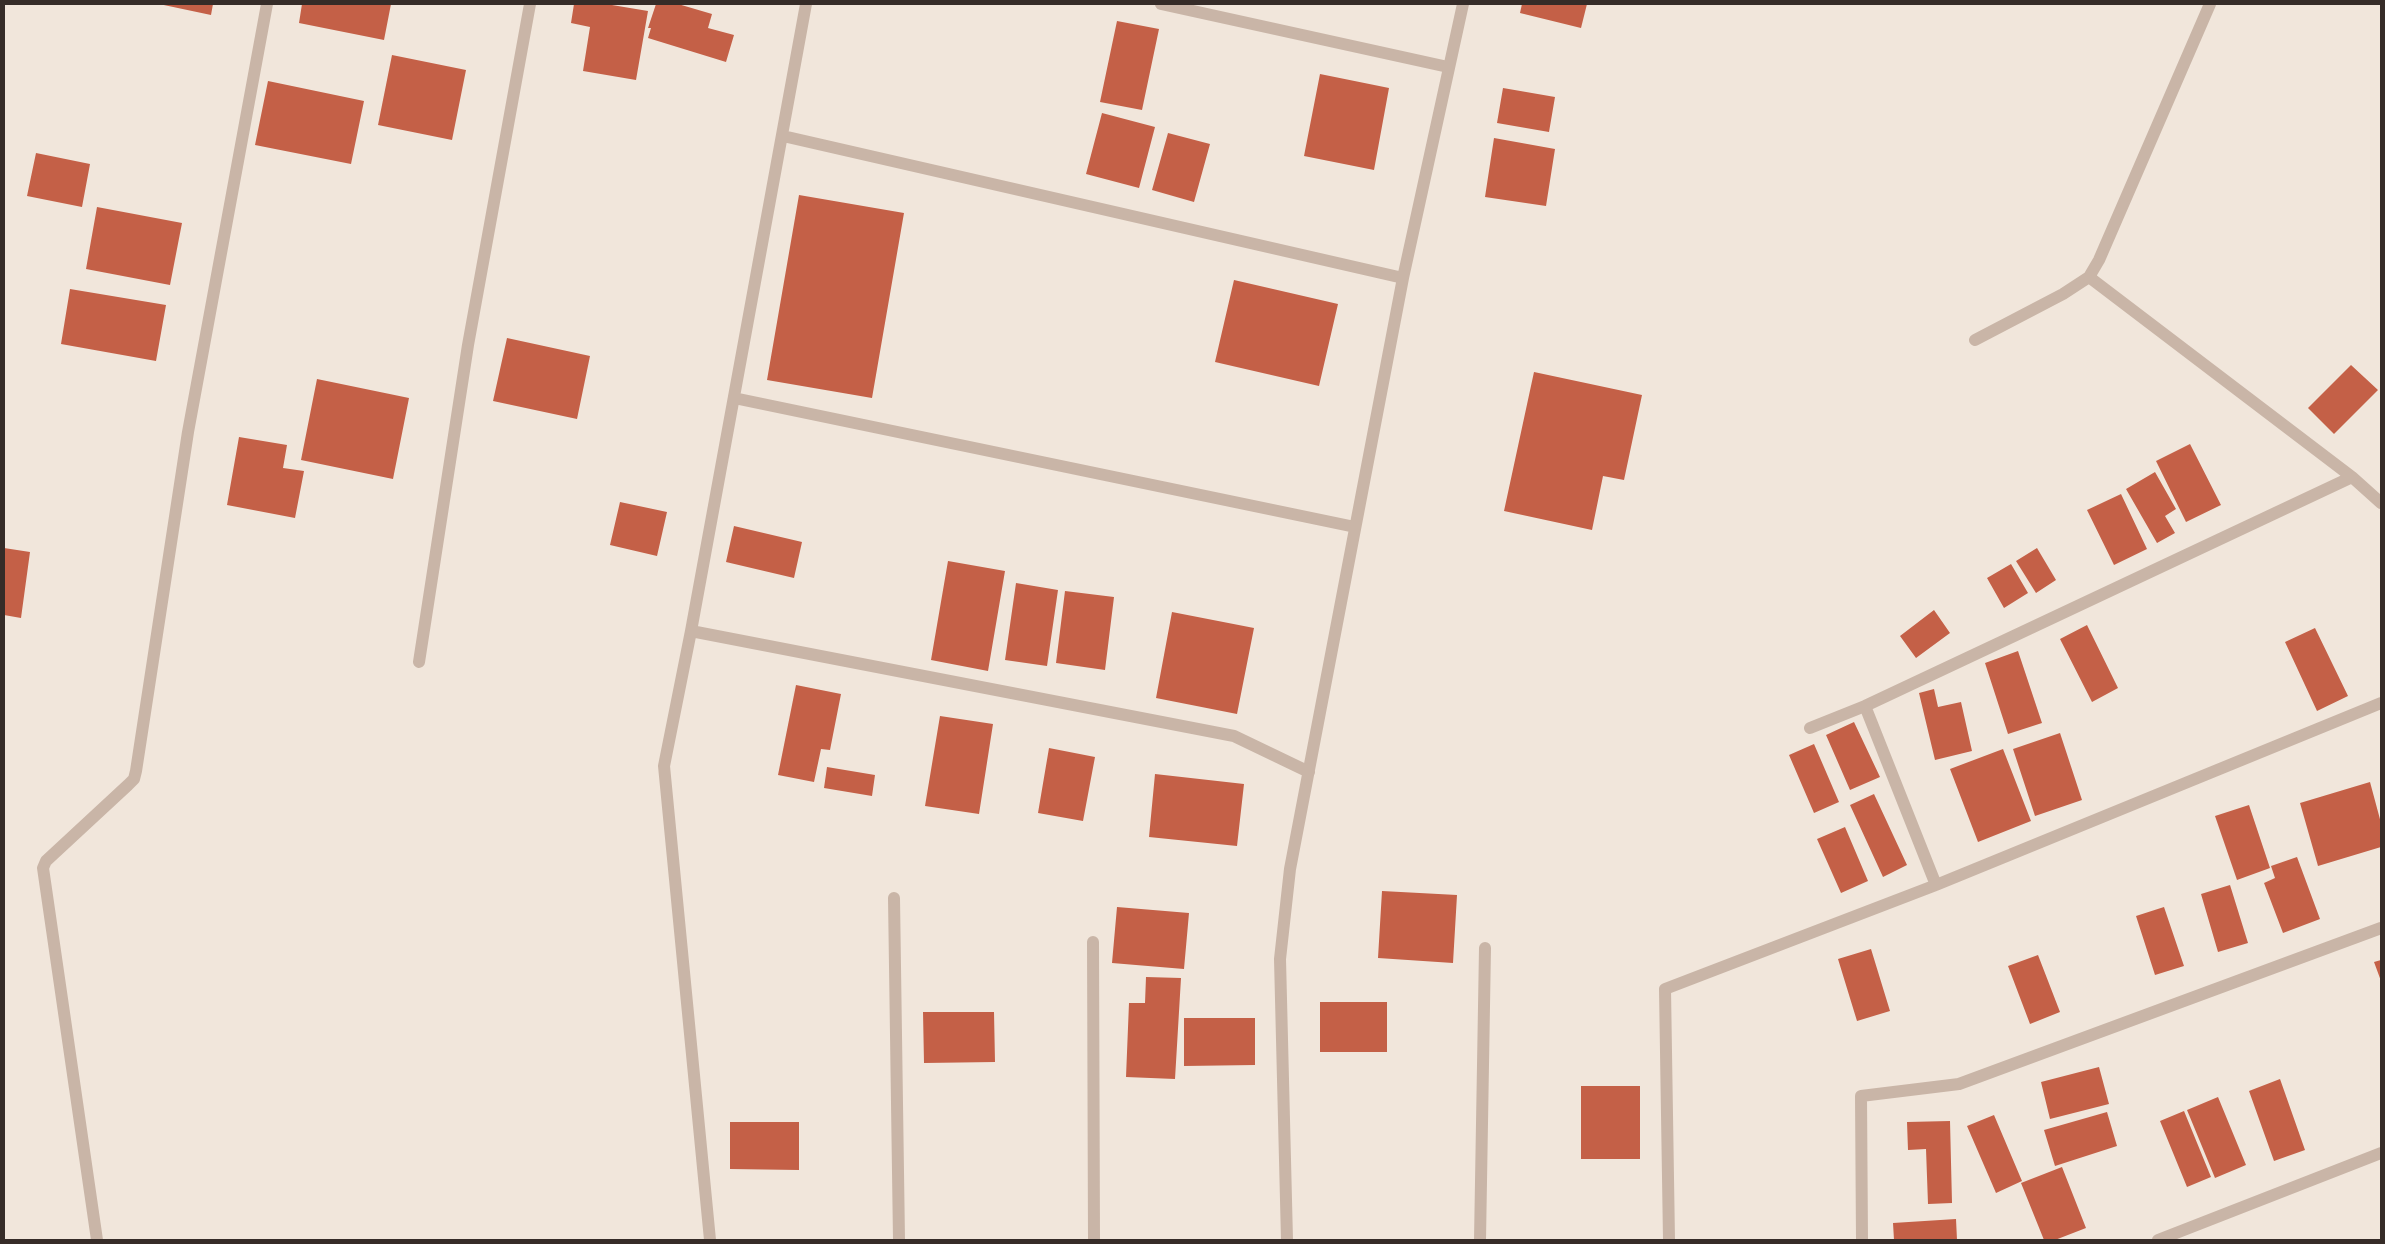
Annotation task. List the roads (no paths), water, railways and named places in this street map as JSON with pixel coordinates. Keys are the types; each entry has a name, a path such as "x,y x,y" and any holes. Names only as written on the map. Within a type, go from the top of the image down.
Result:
{"street":[{"path":"97,1240 43,868 46,861 128,785 136,771 188,432 267,4"},
{"path":"419,662 468,345 530,4"},
{"path":"710,1240 664,766 691,631 806,4"},
{"path":"1161,4 1448,67"},
{"path":"1287,1240 1280,959 1290,869 1403,278 1463,4"},
{"path":"1975,340 2063,294 2089,277 2099,260 2210,4"},
{"path":"783,136 1403,278"},
{"path":"2089,277 2352,477 2381,503"},
{"path":"734,398 1355,527"},
{"path":"1810,728 1865,706 2352,477"},
{"path":"691,631 1234,736 1309,772"},
{"path":"1669,1240 1665,989 1936,886 2381,703"},
{"path":"1865,706 1936,886"},
{"path":"894,898 899,1240"},
{"path":"1862,1240 1861,1096 1959,1084 2381,928"},
{"path":"1094,942 1094,1240"},
{"path":"1480,1240 1485,948"},
{"path":"2158,1240 2381,1153"}]}
